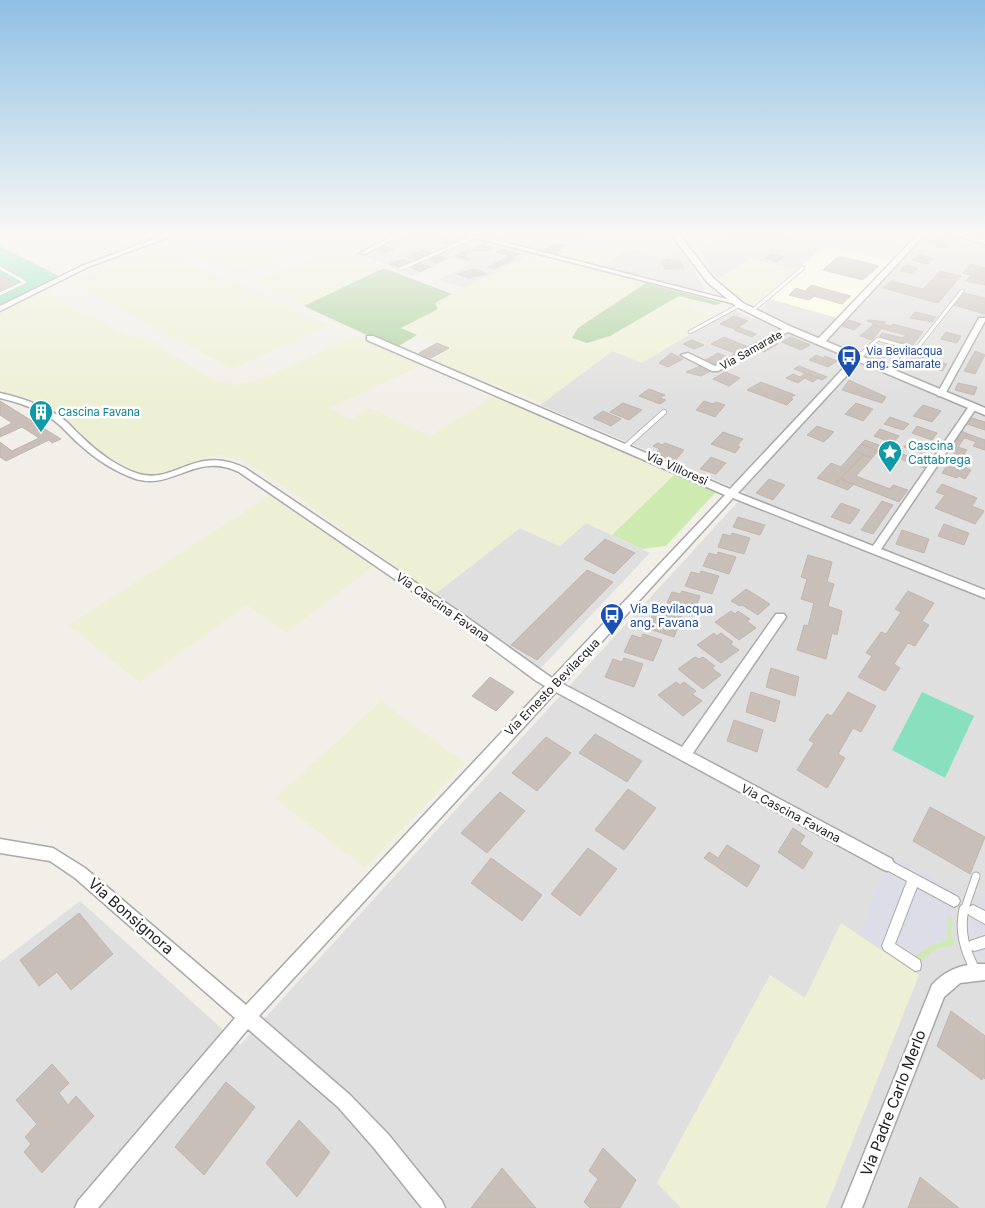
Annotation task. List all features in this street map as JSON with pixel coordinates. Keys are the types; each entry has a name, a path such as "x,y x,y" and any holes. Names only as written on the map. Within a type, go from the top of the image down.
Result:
{"street":[{"path":"0,309 36,290"},
{"path":"686,290 738,304"},
{"name":"Via Samarate","path":"722,290 738,304 752,311 985,412"},
{"path":"820,342 869,290"},
{"path":"941,394 982,320"},
{"name":"Via Samarate","path":"685,355 715,369 789,328"},
{"name":"Via Villoresi","path":"370,338 626,446 731,494 985,594"},
{"name":"Via Ernesto Bevilacqua","path":"247,1016 439,806 556,684 858,358"},
{"name":"Via Cascina Favana","path":"0,395 37,406 70,428 83,444 138,477 150,479 160,477 207,462 220,462 240,469 256,478 454,614 539,676 887,864"},
{"path":"875,550 927,476 933,462 973,407"},
{"path":"684,755 780,617"},
{"name":"Via Bonsignora","path":"0,846 45,853 66,862 247,1016 350,1108 381,1141 434,1208"},
{"path":"887,864 954,901"},
{"path":"914,879 888,946 916,966"},
{"path":"973,911 985,918"},
{"name":"Via Padre Carlo Merlo","path":"852,1208 934,999 947,981 961,974 980,972"},
{"path":"85,1208 247,1016"}],"lane":[{"path":"752,311 776,290"},
{"path":"891,372 912,349 916,349 962,290"},
{"path":"690,332 738,304"},
{"path":"858,358 878,339 912,349"},
{"path":"626,446 664,412"},
{"path":"976,876 965,902 961,929 964,948 980,972"}],"shaded area":[{"path":"38,290 44,290 125,335 148,339 214,380 235,385 262,379 355,335 424,364 329,408 351,419 370,408 430,436 496,395 675,474 612,535 586,523 560,546 520,528 435,594 264,473 243,461 218,454 167,472 154,475 136,473 95,448 73,427 51,410 27,398 0,391 0,310"},
{"path":"86,290 252,290 330,325 232,369"},
{"path":"271,290 337,290 304,306"},
{"path":"459,290 635,290 578,328 572,338 587,343 610,336 679,296 701,302 691,309 719,317 642,363 612,351 543,403 432,360 452,348 400,328 438,309 435,306 436,302"},
{"path":"727,290 773,290 757,304 748,303 735,297"},
{"path":"780,290 864,290 837,318 770,299"},
{"path":"863,290 985,290 985,1208 0,1208 0,962 80,901 240,1045 746,493 540,405 612,351 642,362 732,309 753,319 770,299 837,317"},
{"path":"272,494 375,565 286,633 247,605 139,682 69,625"},
{"path":"586,523 650,553 540,669 435,594 520,528 559,546"},
{"path":"381,701 465,763 365,868 275,798"},
{"path":"891,856 957,891 952,918 947,916 948,940 934,944 915,956 920,961 912,970 859,935"},
{"path":"980,892 985,895 985,960 977,952 972,933 973,911"},
{"path":"841,923 919,975 826,1208 681,1208 657,1183 770,975 805,998"}],"green space":[{"path":"0,290 32,290 0,307"},
{"path":"337,290 443,290 452,294 435,303 438,309 401,328 417,335 395,348 304,306"},
{"path":"635,290 674,290 722,303 715,305 679,296 610,336 587,343 572,338 578,328"},
{"path":"675,474 716,492 666,546 642,549 612,535"},
{"path":"922,692 974,716 945,778 892,750"},
{"path":"947,915 952,918 951,933 954,945 937,948 920,961 915,956 930,946 948,940"}],"building":[{"path":"794,290 817,294 809,300 789,295"},
{"path":"831,290 851,296 842,304 814,296 817,294 805,291"},
{"path":"892,290 949,290 938,303"},
{"path":"964,293 985,298 985,314 954,305"},
{"path":"915,312 936,317 932,322 910,318"},
{"path":"734,316 748,321 735,329 720,324"},
{"path":"849,320 861,324 854,330 842,326"},
{"path":"867,321 886,322 883,324 891,326 887,330 873,325 873,323"},
{"path":"893,324 923,332 912,346 879,338 882,333 903,338 906,335 887,330"},
{"path":"873,325 882,328 872,340 860,336"},
{"path":"738,327 756,334 752,337 734,330"},
{"path":"946,332 961,336 957,343 941,339"},
{"path":"724,337 748,347 737,354 711,344"},
{"path":"791,337 810,345 801,350 782,342"},
{"path":"692,340 704,345 694,349 683,344"},
{"path":"771,342 778,344 764,352 758,349"},
{"path":"437,343 449,348 442,352 430,347"},
{"path":"430,347 436,349 425,356 419,353"},
{"path":"436,349 442,352 431,358 425,356"},
{"path":"873,350 887,356 881,361 867,356"},
{"path":"975,351 985,355 975,374 964,371"},
{"path":"671,353 683,359 668,367 659,363"},
{"path":"718,353 730,358 715,366 704,361"},
{"path":"914,354 947,364 942,371 909,361"},
{"path":"816,355 823,358 825,356 837,361 828,367 809,360"},
{"path":"700,366 711,371 701,376 686,372"},
{"path":"799,366 827,377 822,380 794,369"},
{"path":"725,372 740,378 729,386 713,379"},
{"path":"805,373 818,378 813,382 805,378 798,383 786,378 793,374 800,377"},
{"path":"849,380 886,397 882,403 842,390"},
{"path":"761,382 795,395 790,398 793,399 787,405 747,390"},
{"path":"958,383 977,387 974,395 955,390"},
{"path":"649,389 665,395 660,398 666,400 660,404 639,396"},
{"name":"Cascina Favana","path":"0,401 61,439 52,443 49,440 6,461 0,457 0,442 12,451 39,438 22,427 0,437 0,429 12,423 0,415"},
{"path":"704,401 725,405 715,417 696,410"},
{"path":"623,403 642,410 629,420 610,412"},
{"path":"856,403 873,409 863,421 845,414"},
{"path":"923,405 941,411 932,422 913,416"},
{"path":"603,411 621,419 611,426 593,418"},
{"path":"890,417 909,424 903,430 884,424"},
{"path":"972,418 985,422 985,430 967,424"},
{"path":"817,426 834,432 824,442 807,435"},
{"path":"917,426 937,433 932,440 912,433"},
{"path":"880,429 899,436 893,443 874,436"},
{"path":"962,431 968,434 962,441 956,439"},
{"path":"723,432 743,439 737,446 740,447 735,453 711,444"},
{"path":"968,434 985,440 985,450 973,446 976,442 965,438"},
{"path":"956,439 962,441 958,447 967,450 963,456 946,450"},
{"path":"865,440 927,463 924,468 861,444"},
{"path":"910,440 930,447 924,454 904,447"},
{"path":"658,443 662,445 665,443 684,450 674,462 655,453 660,449 653,446"},
{"path":"861,444 878,451 872,458 855,451"},
{"path":"855,451 863,455 835,485 817,478 831,463 841,467"},
{"path":"863,455 872,458 856,476 890,489 893,485 908,490 899,502 840,479"},
{"path":"711,457 726,463 716,474 700,469"},
{"path":"948,464 954,467 956,464 971,470 965,479 959,476 957,478 942,473"},
{"path":"769,479 785,485 773,500 756,493"},
{"path":"840,479 854,484 848,490 835,485"},
{"path":"942,484 977,498 972,506 984,511 975,524 935,508 945,495 936,492"},
{"path":"882,501 893,505 873,534 861,530"},
{"path":"841,503 860,510 850,524 831,517"},
{"path":"738,517 765,525 760,535 733,527"},
{"path":"944,524 969,533 964,545 938,536"},
{"path":"902,530 929,539 924,553 896,544"},
{"path":"732,533 750,538 744,554 718,547 723,534 731,536"},
{"path":"605,539 635,553 614,574 584,559"},
{"path":"718,552 736,557 729,574 703,566 709,553 717,555"},
{"path":"808,555 832,562 827,582 834,584 828,606 842,611 837,635 832,633 826,659 797,650 804,625 808,626 814,603 801,599 807,579 801,577"},
{"path":"587,570 613,582 537,660 511,645"},
{"path":"701,571 719,576 712,594 685,586 691,572 700,574"},
{"path":"746,589 770,604 758,615 742,605 740,606 731,601"},
{"path":"682,591 700,596 693,615 665,607 672,592 680,594"},
{"path":"908,591 934,603 922,621 929,625 915,646 908,643 894,664 900,668 885,691 858,677 872,656 866,653 881,632 886,634 901,612 895,609"},
{"path":"663,611 682,617 674,637 646,628 653,613 662,615"},
{"path":"731,611 735,614 738,611 750,619 747,621 756,628 739,640 715,622"},
{"path":"714,633 717,636 721,633 733,642 730,644 739,650 721,663 697,645"},
{"path":"643,634 662,640 653,661 624,652 632,635 641,638"},
{"path":"695,657 699,659 703,657 715,666 712,668 721,675 703,689 678,669"},
{"path":"624,658 643,664 634,687 605,677 613,659 622,662"},
{"path":"771,668 799,677 795,696 766,687"},
{"path":"490,677 514,692 496,711 472,696"},
{"path":"676,682 680,685 684,682 696,691 692,694 702,701 683,716 658,695"},
{"path":"751,692 780,701 775,722 746,712"},
{"path":"848,692 876,706 861,732 853,728 838,754 845,758 827,788 797,770 814,743 809,740 827,714 832,716"},
{"path":"734,720 763,730 757,752 727,741"},
{"path":"595,734 642,761 627,782 579,753"},
{"path":"546,737 571,753 537,791 512,773"},
{"path":"628,789 656,808 624,850 595,830"},
{"path":"500,792 525,811 487,853 461,833"},
{"path":"930,807 985,837 970,874 913,841"},
{"path":"793,828 805,836 800,844 813,853 803,869 778,852"},
{"path":"727,845 760,866 747,887 704,858 709,852 718,858"},
{"path":"588,848 617,869 580,916 551,894"},
{"path":"491,858 542,895 522,921 471,883"},
{"path":"79,913 113,954 71,990 57,972 39,986 20,960"},
{"path":"951,1011 985,1036 985,1079 983,1077 982,1080 937,1046"},
{"path":"52,1064 69,1083 59,1093 68,1105 76,1096 94,1116 42,1173 24,1152 31,1144 25,1137 37,1124 16,1100"},
{"path":"226,1082 255,1107 204,1175 175,1147"},
{"path":"299,1120 330,1152 297,1197 266,1163"},
{"path":"603,1148 636,1180 620,1208 590,1208 584,1202 598,1179 589,1171"},
{"path":"502,1168 536,1208 471,1208"},
{"path":"920,1177 959,1208 908,1208"}],"place":[{"name":"Via Bevilacqua ang. Samarate","path":"849,378"},
{"name":"Cascina Favana","path":"41,433"},
{"name":"Cascina Cattabrega","path":"890,473"},
{"name":"Via Bevilacqua ang. Favana","path":"612,636"}]}
